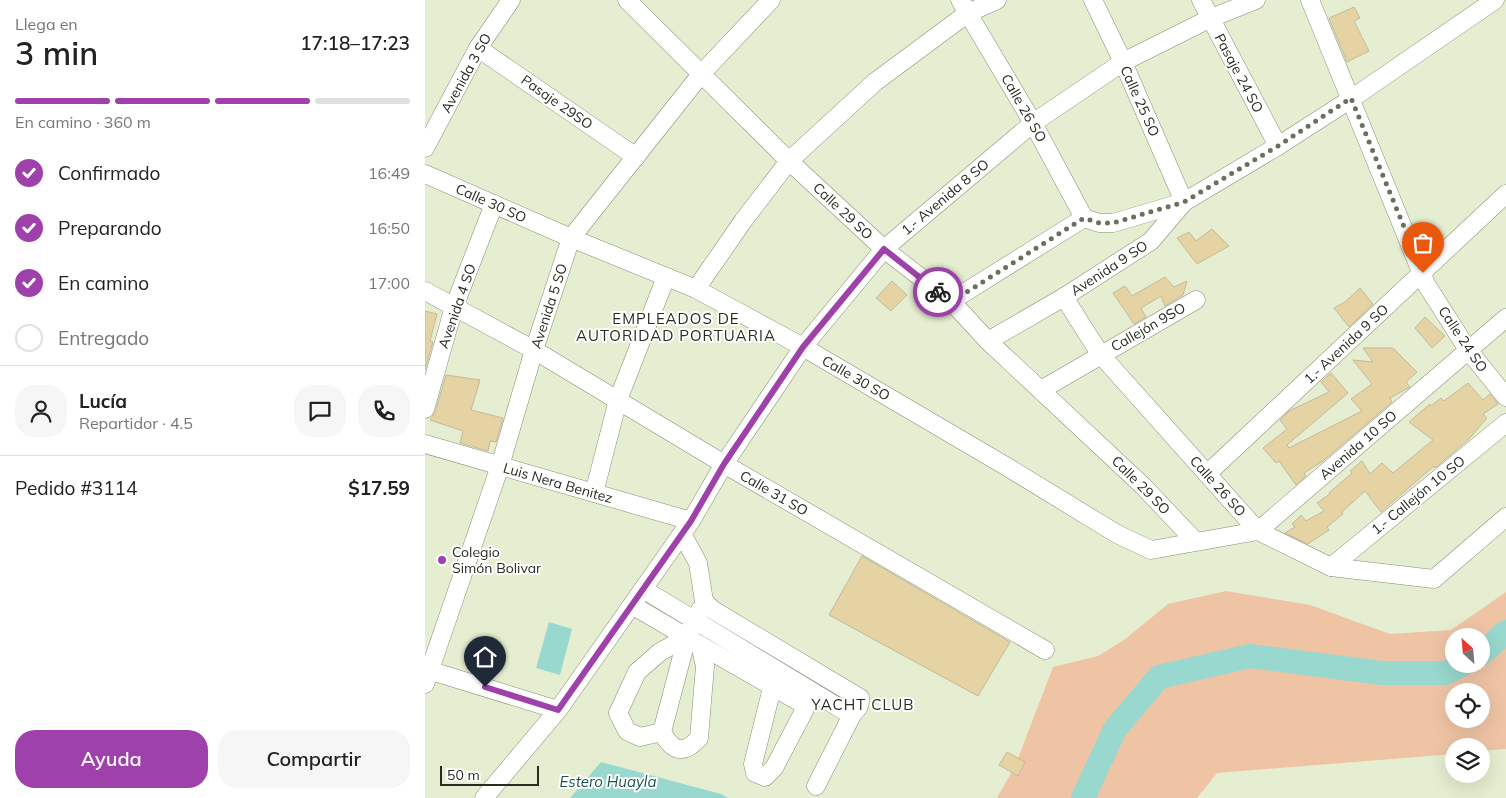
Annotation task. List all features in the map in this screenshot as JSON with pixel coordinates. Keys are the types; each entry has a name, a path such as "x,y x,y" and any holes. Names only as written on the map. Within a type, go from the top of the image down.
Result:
{"street":[{"name":"Avenida 3 SO","path":"425,148 478,48 511,0"},
{"name":"Calle 29 SO","path":"627,0 789,161 884,249 951,302 988,340 1143,486 1195,541"},
{"name":"Avenida 5 SO","path":"427,674 500,466 534,350 571,238 702,73 771,0"},
{"path":"697,289 743,221 789,161 875,82 964,7 997,0"},
{"name":"Calle 25 SO","path":"1093,0 1123,62 1184,202"},
{"name":"Pasaje 24 SO","path":"1201,0 1209,19 1278,146"},
{"name":"1.- Avenida 8 SO","path":"484,798 558,710 691,521 724,464 803,347 884,249 1033,123 1123,62 1209,19 1257,0"},
{"name":"Calle 24 SO","path":"1310,0 1427,284 1468,350 1506,398"},
{"name":"Avenida 9 SO","path":"988,340 1064,297 1151,241 1184,202 1278,146 1495,0"},
{"name":"Calle 26 SO","path":"964,7 1033,123 1084,218"},
{"name":"Pasaje 29SO","path":"478,48 636,157"},
{"name":"Calle 30 SO","path":"425,174 571,238 697,289 803,347 1117,534 1151,550 1172,548 1195,541"},
{"name":"1.- Avenida 9 SO","path":"1207,474 1506,194"},
{"path":"951,302 1084,218 1099,223 1113,223 1184,202"},
{"name":"Avenida 4 SO","path":"425,410 454,307 494,204"},
{"path":"594,493 617,400 667,277"},
{"name":"Calle 31 SO","path":"425,292 534,350 724,464 1045,650"},
{"name":"Calle 26 SO","path":"1064,297 1100,354 1258,532 1331,567 1433,579 1506,517"},
{"name":"Callejón 9SO","path":"1041,390 1195,300"},
{"name":"Avenida 10 SO","path":"1258,532 1506,318"},
{"name":"1.- Callejón 10 SO","path":"1331,567 1506,423"},
{"name":"Luis Nera Benitez","path":"425,444 691,521"},
{"path":"1195,541 1258,532"},
{"path":"680,536 686,541 698,563 704,601 695,621 694,641 662,732 668,743 674,748 683,750 699,738 705,666 694,641"},
{"path":"643,589 846,712 853,712"},
{"path":"704,601 713,610 860,698 860,705 853,712 816,786"},
{"path":"632,604 772,688"},
{"path":"662,732 640,737 627,732 618,713 637,672 660,652 694,641"},
{"path":"427,674 558,710"}],"shaded area":[{"path":"1226,591 1310,605 1390,634 1445,630 1445,673 1490,673 1490,628 1454,628 1506,592 1506,749 1490,750 1490,738 1445,738 1445,755 1217,773 1197,798 997,798 1015,766 1053,667 1098,656 1124,640 1168,604"}],"water":[{"path":"549,622 572,629 560,675 536,668"},
{"name":"Estero Huayla","path":"601,762 721,794 728,798 570,798"}],"building":[{"path":"1354,7 1360,18 1354,21 1369,51 1347,62 1329,18"},
{"path":"1212,229 1229,246 1197,264 1177,238 1189,232 1196,241"},
{"path":"1165,277 1174,287 1187,281 1183,295 1165,306 1161,296 1141,308 1146,317 1134,324 1113,293 1125,286 1132,296"},
{"path":"892,281 907,295 891,311 876,298"},
{"path":"1360,288 1373,304 1349,327 1334,308 1345,302"},
{"path":"425,311 437,314 430,341 433,342 425,370"},
{"path":"1425,317 1445,336 1432,348 1415,328"},
{"path":"1363,348 1393,348 1417,372 1406,382 1410,387 1390,398 1392,402 1323,461 1304,473 1306,476 1296,485 1279,461 1276,463 1263,448 1287,429 1280,420 1289,411 1329,392 1321,382 1331,373 1348,393 1287,445 1289,448 1362,411 1351,399 1372,384 1353,360 1373,362"},
{"path":"446,375 480,380 471,410 503,418 496,442 490,441 488,451 460,443 463,431 430,420 435,412"},
{"path":"1468,383 1483,400 1490,394 1498,404 1483,414 1487,418 1469,439 1435,468 1434,466 1381,512 1365,491 1342,512 1343,514 1327,527 1329,530 1308,544 1285,533 1295,527 1292,524 1301,515 1306,521 1324,511 1317,503 1330,494 1352,473 1350,471 1362,461 1370,474 1382,463 1393,473 1433,440 1409,422 1430,404 1431,406 1441,398 1444,401"},
{"path":"862,556 1010,642 978,696 829,615"},
{"path":"1007,752 1025,762 1018,776 999,765"}],"waterway":[{"path":"1490,646 1506,632"},
{"path":"1083,798 1115,729 1159,677 1250,656 1382,673 1445,673"}],"way so far":[{"path":"938,292 951,302 1084,218 1099,223 1113,223 1184,202 1278,146 1351,98 1423,273"}],"place":[{"name":"Colegio Simón Bolivar","path":"442,560"}],"district":[{"name":"EMPLEADOS DE AUTORIDAD PORTUARIA","path":"676,326"},
{"name":"YACHT CLUB","path":"863,704"}],"route":[{"path":"485,687 558,710 691,521 724,464 803,347 884,249 938,292"}]}
